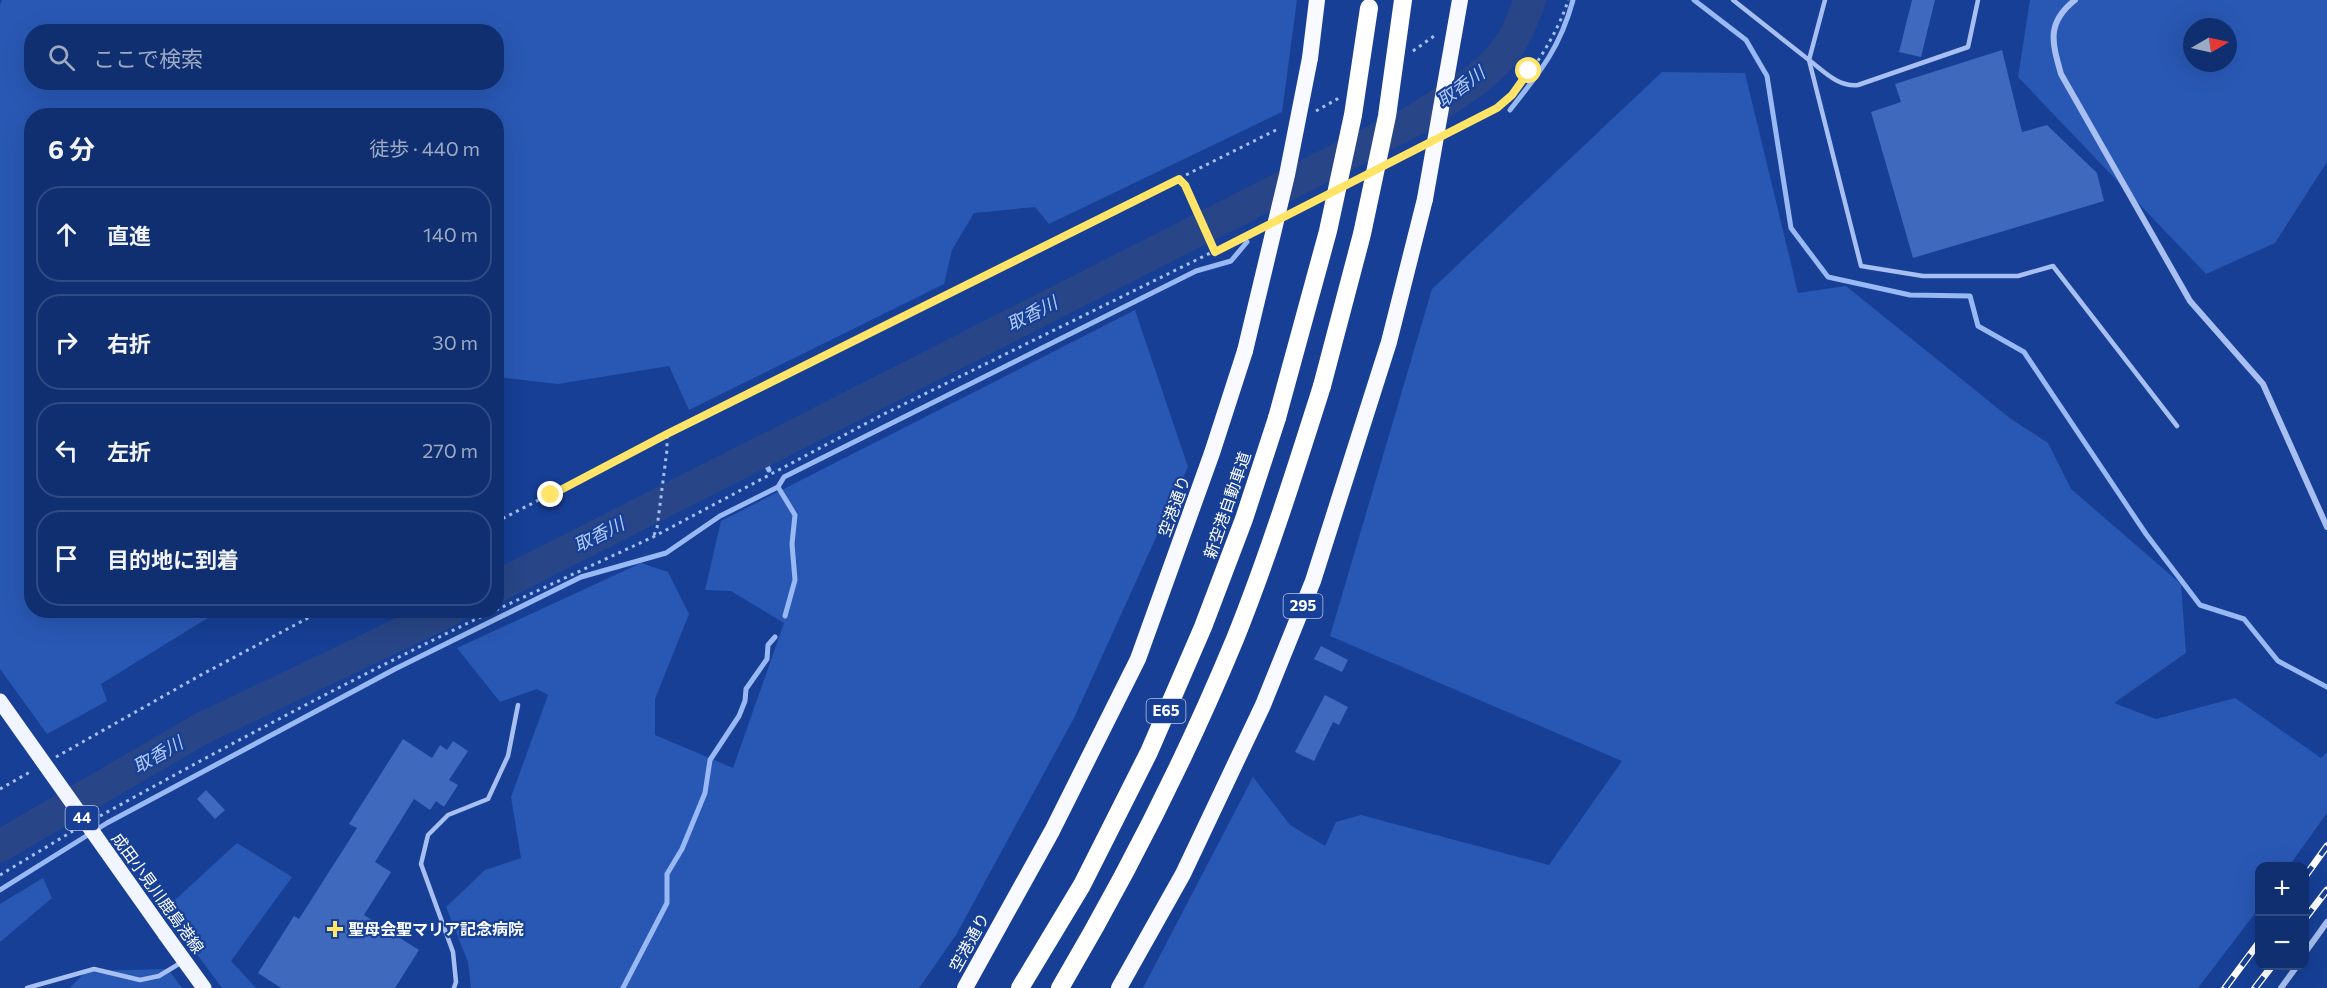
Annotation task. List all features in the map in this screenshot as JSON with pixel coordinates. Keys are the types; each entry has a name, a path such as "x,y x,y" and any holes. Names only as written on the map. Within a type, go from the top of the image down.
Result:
{"highway":[{"name":"空港通り","path":"964,988 1052,831 1138,659 1212,453 1245,351 1287,175 1310,58 1317,0"},
{"name":"E65","path":"1060,988 1111,901 1178,766 1235,639 1283,509 1322,386 1362,234 1383,137 1403,0"},
{"name":"295","path":"1119,988 1183,874 1263,705 1313,581 1389,342 1425,199 1460,0"},
{"name":"新空港自動車道","path":"1020,988 1082,885 1149,752 1203,627 1244,519 1277,418 1328,231 1353,115 1369,4"}],"main road":[{"name":"成田小見川鹿島港線","path":"0,701 204,988"}],"street":[{"path":"2075,0 2065,8 2054,25 2052,44 2061,74 2190,302 2263,384 2327,528"},
{"path":"2309,947 2327,922"},
{"path":"2281,988 2294,970"}],"lane":[{"path":"1733,0 1836,81 1846,86 1858,85 1968,47 1978,0"},
{"path":"1825,0 1809,60 1861,266 1923,276 2018,276 2053,266 2177,426"},
{"path":"454,988 456,982 453,952 421,864 428,835 448,815 488,799 508,756 518,705"},
{"path":"27,988 94,969 140,980 159,976 184,961"}],"path":[{"path":"1449,133 1497,108 1512,95 1555,36 1568,0"},
{"path":"1406,55 1438,33"},
{"path":"1313,112 1343,96"},
{"path":"504,518 667,434 1282,128"},
{"path":"1387,165 1418,149"},
{"path":"1179,179 1185,185 1215,252"},
{"path":"1285,216 1326,196"},
{"path":"504,606 653,537 880,416 1265,226"},
{"path":"653,537 657,528 667,434"},
{"path":"106,729 307,618"},
{"path":"98,818 212,754 386,662 479,618"},
{"path":"0,875 79,828"}],"shaded area":[{"path":"2,0 1297,0 1282,112 1049,224 1035,207 974,213 952,250 944,284 689,410 669,366 558,384 504,378 504,108 24,108 24,618 208,618 101,684 107,701 47,734 0,669 0,5"},
{"path":"2030,0 2327,0 2327,162 2275,243 2206,274 2018,77"},
{"path":"1662,72 1745,73 1798,293 1846,286 2011,419 2048,443 2071,489 2181,584 2186,653 2114,703 2156,719 2235,698 2321,758 2327,752 2327,813 2292,862 2255,862 2255,913 2198,988 1143,988 1253,777 1290,825 1325,846 1336,822 1361,815 1549,865 1622,761 1330,636 1432,289"},
{"path":"1135,310 1188,467 1074,718 956,935 919,988 471,988 468,962 446,907 485,870 521,858 511,797 548,695 537,689 500,702 457,648 641,563 668,572 689,614 655,699 655,735 733,768 784,623 731,591 705,590 721,521"},
{"path":"237,843 292,877 231,961 256,988 222,988 164,910"},
{"path":"43,878 52,898 0,942 0,904"},
{"path":"168,969 182,988 70,988 86,971"}],"building":[{"path":"1912,0 1935,0 1921,57 1899,52"},
{"path":"2002,50 2022,132 2047,125 2097,173 2104,201 1913,258 1871,112 1901,102 1895,84"},
{"path":"1321,646 1348,660 1342,672 1314,659"},
{"path":"1325,695 1348,707 1339,725 1333,722 1314,761 1295,752"},
{"path":"403,739 432,758 440,745 447,750 453,741 468,751 449,780 458,785 444,807 436,801 430,810 414,799 375,862 391,872 364,915 419,950 395,988 281,988 258,973 294,916 299,919 357,828 349,824"},
{"path":"206,790 225,810 215,819 197,799"}],"waterway":[{"name":"取香川","path":"504,583 1417,119 1470,84 1494,64 1513,39 1530,0"},
{"path":"1510,110 1548,59 1562,32 1573,0"},
{"path":"1694,0 1746,40 1767,76 1791,228 1828,277 1910,295 1970,296 1978,326 2024,352 2146,534 2200,605 2244,619 2278,661 2327,687"},
{"path":"504,615 581,577 666,553 720,516 778,487 784,477 1196,271 1231,261 1247,242"},
{"path":"760,453 769,470"},
{"path":"778,487 795,515 792,544 795,580 785,616"},
{"name":"取香川","path":"0,846 201,729 433,618"},
{"path":"0,890 107,823 395,669 498,618"},
{"path":"623,988 667,903 667,874 682,849 705,793 710,760 739,716 745,701 746,689 767,659 768,645 775,637"}],"railway":[{"path":"2309,871 2327,846"},
{"path":"2307,916 2327,890"},
{"path":"2225,988 2255,948"},
{"path":"2255,988 2269,970"}],"place":[{"name":"聖母会聖マリア記念病院","path":"335,929"}],"route":[{"path":"551,495 667,434 1179,179 1185,185 1215,252 1497,108 1512,95 1529,71"}]}
